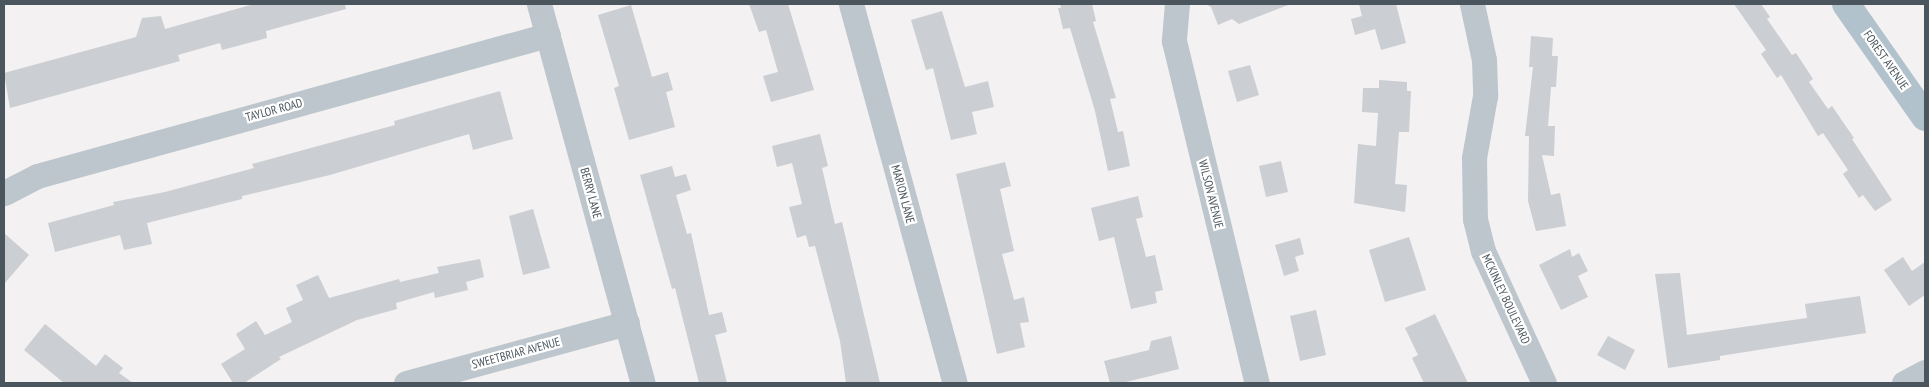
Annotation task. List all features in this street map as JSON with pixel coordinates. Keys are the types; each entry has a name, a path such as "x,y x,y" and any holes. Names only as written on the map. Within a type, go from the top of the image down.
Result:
{"main road":[{"name":"FOREST AVENUE","path":"1846,4 1925,117"}],"street":[{"name":"BERRY LANE","path":"539,4 643,383"},
{"name":"MARION LANE","path":"851,4 955,383"},
{"name":"WILSON AVENUE","path":"1177,4 1174,41 1257,383"},
{"name":"MCKINLEY BOULEVARD","path":"1472,4 1484,60 1485,96 1474,158 1476,219 1484,251 1544,383"},
{"name":"TAYLOR ROAD","path":"4,193 36,176 548,35"},
{"name":"SWEETBRIAR AVENUE","path":"406,383 626,322"},
{"path":"1904,383 1925,372"}],"building":[{"path":"254,4 345,4 346,9 266,31 267,38 222,50 220,43 178,55 180,61 10,108 4,73 136,37 142,18 161,16 165,29"},
{"path":"749,4 788,4 814,90 771,102 763,76 778,72 766,30 759,32"},
{"path":"1060,4 1092,4 1096,21 1093,22 1116,98 1110,99 1118,132 1123,131 1130,166 1108,171 1095,111 1070,28 1063,29 1058,8 1061,8"},
{"path":"1206,4 1288,5 1239,24 1232,19 1218,25 1211,7"},
{"path":"1359,4 1396,4 1406,43 1381,50 1375,29 1355,35 1351,19 1362,16"},
{"path":"1734,4 1761,4 1770,17 1767,19 1792,55 1796,53 1813,79 1809,82 1828,109 1832,106 1892,200 1875,211 1863,195 1859,198 1843,174 1848,170 1823,133 1818,136 1781,75 1777,78 1761,54 1766,50"},
{"path":"631,5 652,77 668,72 673,90 666,92 675,127 629,140 614,88 619,86 598,15"},
{"path":"942,11 965,87 988,81 994,107 972,112 977,134 951,140 933,68 926,70 911,20"},
{"path":"1531,36 1553,38 1552,56 1558,56 1556,87 1551,87 1548,126 1555,126 1554,156 1542,155 1551,195 1560,193 1566,226 1536,231 1528,201 1529,136 1525,136 1533,67 1529,67"},
{"path":"1250,65 1259,95 1237,102 1228,71"},
{"path":"1379,80 1407,82 1407,91 1411,91 1409,132 1399,132 1395,184 1407,185 1405,212 1354,203 1358,144 1376,146 1378,113 1362,112 1363,88 1379,88"},
{"path":"500,91 513,139 473,150 469,134 330,175 242,196 242,199 147,223 152,244 124,250 120,235 55,252 48,223 114,205 113,202 165,192 254,168 252,164 395,125 394,121"},
{"path":"820,134 828,166 822,168 835,224 842,222 880,383 846,383 840,341 815,246 809,247 806,235 797,238 789,207 802,204 792,163 777,167 772,146"},
{"path":"1281,161 1288,192 1266,197 1259,166"},
{"path":"1005,162 1011,186 1000,189 1014,251 1002,254 1014,300 1024,297 1029,322 1020,323 1025,347 997,354 956,174"},
{"path":"672,166 675,177 686,174 691,190 676,195 687,234 691,233 709,315 722,312 727,332 715,335 727,383 699,383 675,288 672,289 640,175"},
{"path":"1138,196 1143,217 1136,219 1146,257 1155,255 1163,290 1155,292 1157,303 1131,309 1114,237 1099,241 1091,208"},
{"path":"533,209 550,268 523,275 509,216"},
{"path":"4,233 29,255 4,284"},
{"path":"1409,237 1426,290 1385,302 1369,250"},
{"path":"1300,238 1304,254 1295,257 1299,271 1284,276 1275,245"},
{"path":"1570,249 1572,257 1579,253 1588,271 1578,276 1588,297 1561,310 1539,265"},
{"path":"1903,257 1912,271 1925,262 1925,295 1909,306 1884,270"},
{"path":"480,259 484,277 466,282 468,290 435,298 434,292 396,303 397,309 357,320 279,357 281,359 244,383 233,383 221,364 245,349 236,334 256,321 265,335 292,322 286,308 303,300 296,285 318,275 329,298 399,279 400,282 439,273 437,267"},
{"path":"1680,273 1687,335 1807,318 1805,304 1860,296 1866,333 1720,356 1720,360 1668,368 1655,274"},
{"path":"1316,310 1326,355 1300,361 1290,316"},
{"path":"1435,314 1468,383 1424,383 1412,358 1418,355 1405,328"},
{"path":"45,324 96,366 105,354 123,368 119,373 133,383 64,383 24,350"},
{"path":"1171,336 1179,369 1122,383 1110,383 1104,361 1149,350 1151,341"},
{"path":"1608,336 1635,350 1625,370 1597,355"}]}
